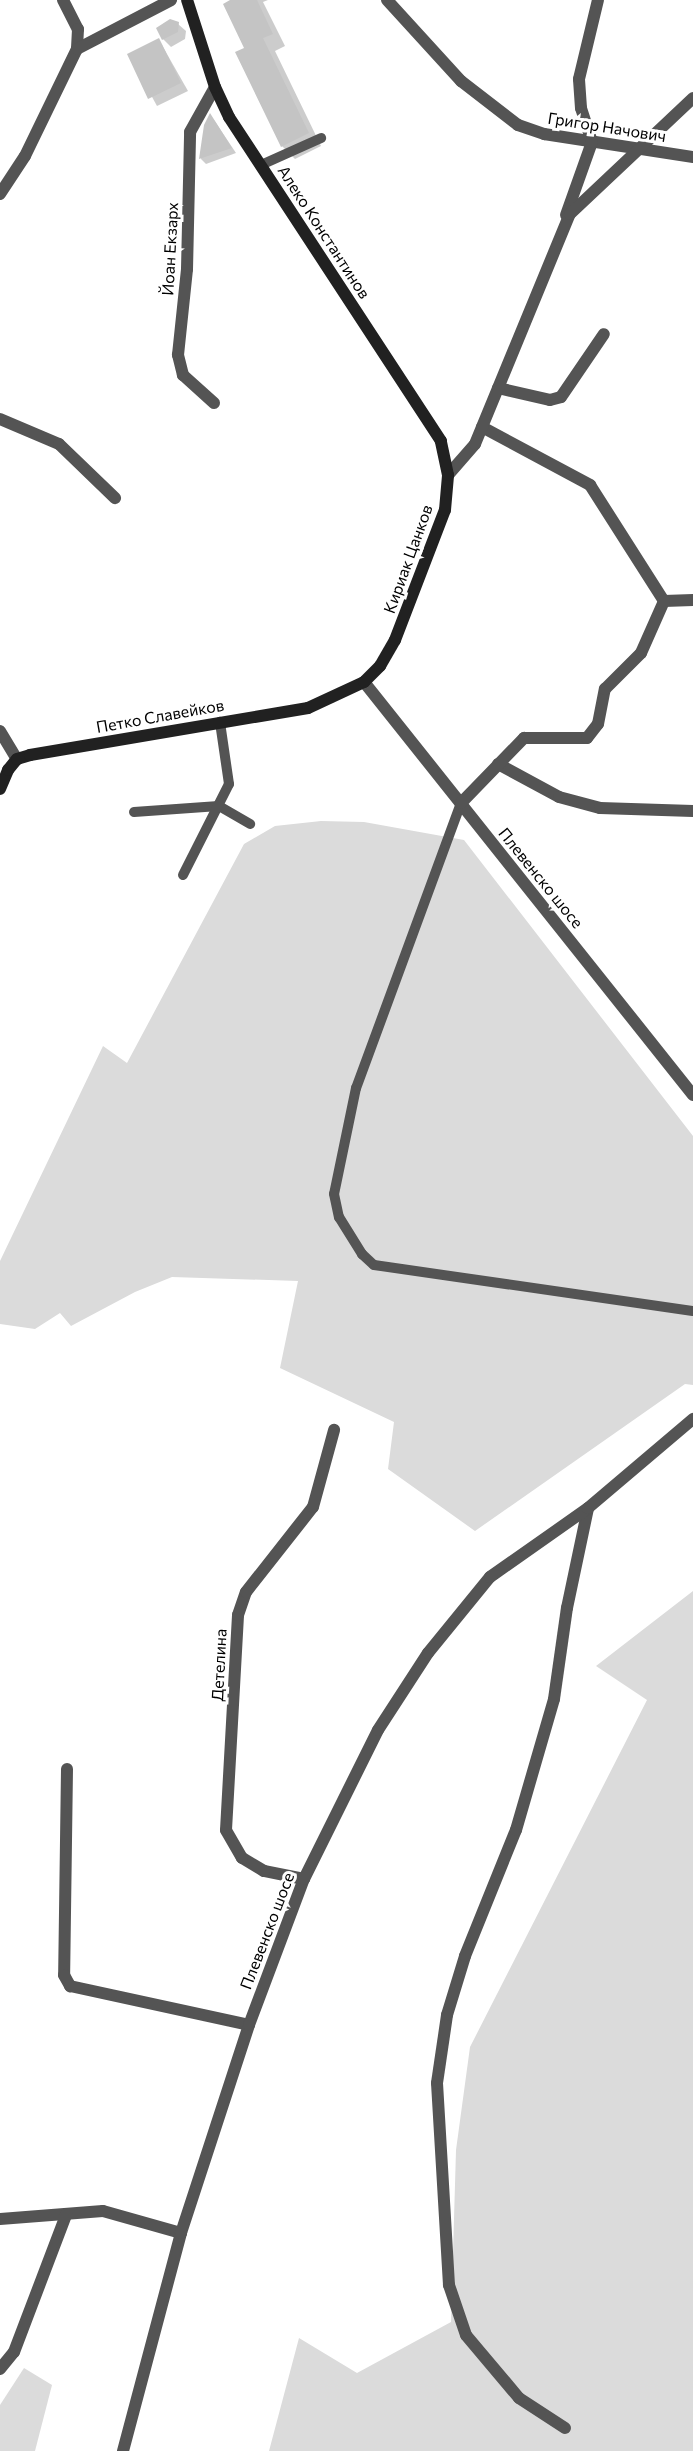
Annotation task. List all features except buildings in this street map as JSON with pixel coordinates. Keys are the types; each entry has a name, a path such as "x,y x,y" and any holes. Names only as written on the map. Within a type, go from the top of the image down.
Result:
{"street":[{"path":"0,194 25,156 77,49 78,29 63,0"},
{"path":"77,49 171,0"},
{"name":"Алеко Константинов","path":"187,0 215,87 261,165 441,441 448,475"},
{"name":"Григор Начович","path":"387,0 461,81 495,110 544,134 693,157"},
{"path":"448,475 475,444 557,239 592,142 581,108 579,79 598,0"},
{"name":"Йоан Екзарх","path":"214,403 183,375 178,355 187,269 190,132 215,87"},
{"path":"557,239 570,214 588,194 693,98"},
{"path":"498,388 550,400 561,397 604,334"},
{"path":"0,419 59,444 115,498"},
{"path":"482,427 590,485 663,601"},
{"name":"Кириак Цанков","path":"308,708 364,682 380,666 395,640 446,510 448,475"},
{"path":"663,601 693,600"},
{"path":"461,803 524,738 587,738 598,724 605,689 641,652 663,601"},
{"name":"Плевенско шосе","path":"364,682 693,1095"},
{"name":"Петко Славейков","path":"17,759 308,708"},
{"path":"0,731 17,759 0,789"},
{"path":"498,764 559,797 600,808 693,811"},
{"name":"Плевенско шосе","path":"123,2451 181,2233 249,2025 304,1879 378,1730 459,1611 490,1577 525,1549 588,1508 693,1419"},
{"name":"Детелина","path":"304,1879 264,1871 242,1858 226,1830 238,1615 246,1592 313,1508 334,1430"},
{"path":"565,2428 519,2398 466,2335 449,2285 436,2083 456,1986 516,1830 554,1699 567,1608 588,1508"},
{"path":"67,1769 64,1975 70,1986 249,2025"},
{"path":"0,2219 103,2211 181,2233"},
{"path":"0,2369 14,2352 66,2215"}],"lane":[{"path":"261,165 321,138"},
{"path":"183,875 229,784 220,722"},
{"path":"461,803 356,1088 334,1194 339,1217 362,1254 374,1265 693,1311"},
{"path":"134,812 219,806 250,824"}],"shaded area":[{"path":"321,821 364,822 464,840 693,1136 693,1385 685,1384 475,1531 388,1469 394,1422 280,1368 298,1281 172,1277 135,1292 71,1326 60,1313 35,1329 0,1324 0,1261 103,1046 127,1063 244,844 275,826"},
{"path":"693,1591 693,2451 269,2451 299,2338 357,2373 451,2322 456,2150 470,2047 647,1700 596,1666"},
{"path":"24,2368 52,2385 35,2451 0,2451 0,2405"}]}
